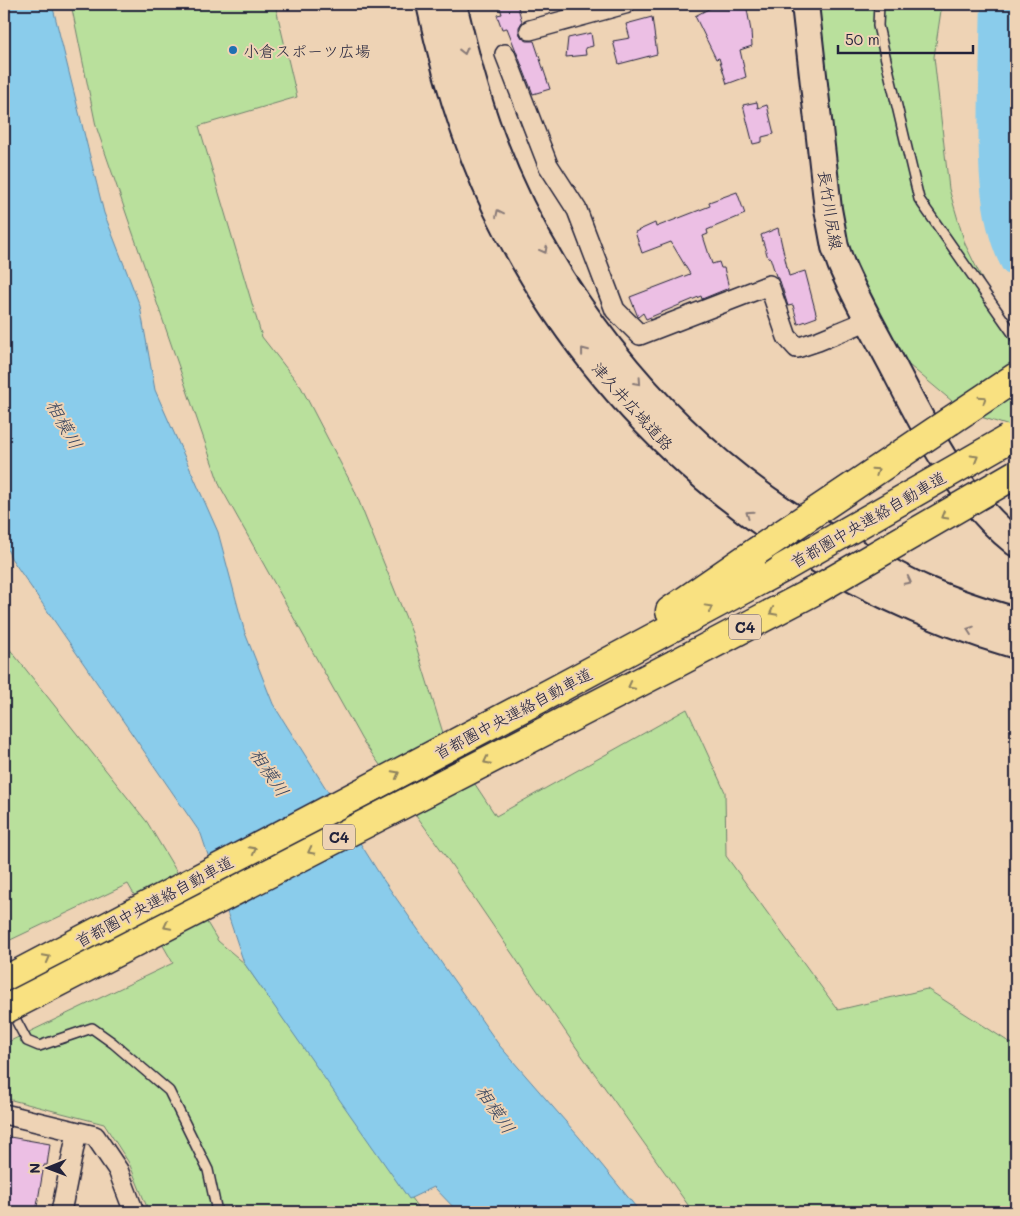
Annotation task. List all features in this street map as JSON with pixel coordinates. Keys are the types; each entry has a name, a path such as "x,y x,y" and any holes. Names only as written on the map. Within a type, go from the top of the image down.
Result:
{"highway":[{"path":"665,624 757,551 1016,377"},
{"name":"首都圏中央連絡自動車道","path":"4,981 556,690 665,624 782,568 1016,435"},
{"name":"首都圏中央連絡自動車道","path":"4,1010 816,590 1016,474"}],"main road":[{"name":"津久井広域道路","path":"430,4 462,125 492,200 551,305 574,338 625,401 674,451 712,486 791,543 881,594 954,624 1016,645"},
{"name":"津久井広域道路","path":"453,4 467,62 491,139 524,213 563,282 609,347 635,378 688,434 720,462 753,489 799,521 924,589 1016,621"},
{"name":"長竹川尻線","path":"805,4 827,199 834,240 841,264 930,434 962,487 988,519 1016,543"}],"street":[{"path":"530,30 625,4"},
{"path":"506,54 548,165 578,210 615,310 640,335 769,285 787,336 797,348 850,329 869,320"},
{"path":"4,1114 95,1136 118,1170 134,1212"},
{"path":"61,1212 77,1132"}],"lane":[{"path":"879,4 878,26 919,199 1016,338"},
{"path":"4,998 26,1041 39,1046 92,1028 114,1043 169,1091 208,1170 217,1212"}],"green space":[{"path":"71,4 275,4 297,97 199,126 262,337 301,387 354,489 412,633 443,733 496,816 687,709 725,792 726,856 838,1010 927,989 1012,1044 1016,1038 1016,1212 693,1212 580,1053 442,851 362,740 220,486 96,126"},
{"path":"815,4 942,4 934,57 949,189 965,244 1004,324 1016,334 1016,428 965,412 885,345 841,233"},
{"path":"4,642 147,822 218,941 244,963 421,1212 149,1212 129,1163 104,1124 4,1098 4,1044 173,963 128,884 4,943"}],"water":[{"name":"相模川","path":"4,4 52,4 104,213 140,306 155,390 218,532 245,633 273,704 382,878 499,1045 579,1137 640,1212 458,1212 434,1187 409,1199 244,963 201,834 11,558 4,541"}],"building":[{"path":"499,4 517,4 522,22 519,27 519,33 527,41 534,41 550,89 533,94 507,28 502,29 497,15 502,14"},
{"path":"718,4 746,4 751,31 752,46 740,50 746,77 727,84 719,58 716,59 695,16"},
{"path":"652,17 657,54 619,64 613,41 630,38 626,24"},
{"path":"591,33 593,46 585,48 586,55 566,57 568,38"},
{"path":"757,102 758,108 767,105 774,134 762,137 762,142 753,144 743,105"},
{"path":"737,192 745,214 707,230 708,234 703,236 712,264 719,262 721,268 724,268 729,288 702,299 701,296 646,319 643,313 638,317 630,297 690,274 671,242 642,253 635,232 655,223 656,227 710,206 709,202"},
{"path":"778,228 789,276 805,271 817,317 798,324 793,305 788,306 770,257 768,258 761,235"},
{"path":"4,1136 50,1144 47,1165 44,1165 36,1212 4,1212"}],"waterway":[{"path":"997,4 994,127 996,175 1002,221 1016,261"}],"place":[{"name":"小倉スポーツ広場","path":"233,50"}]}
